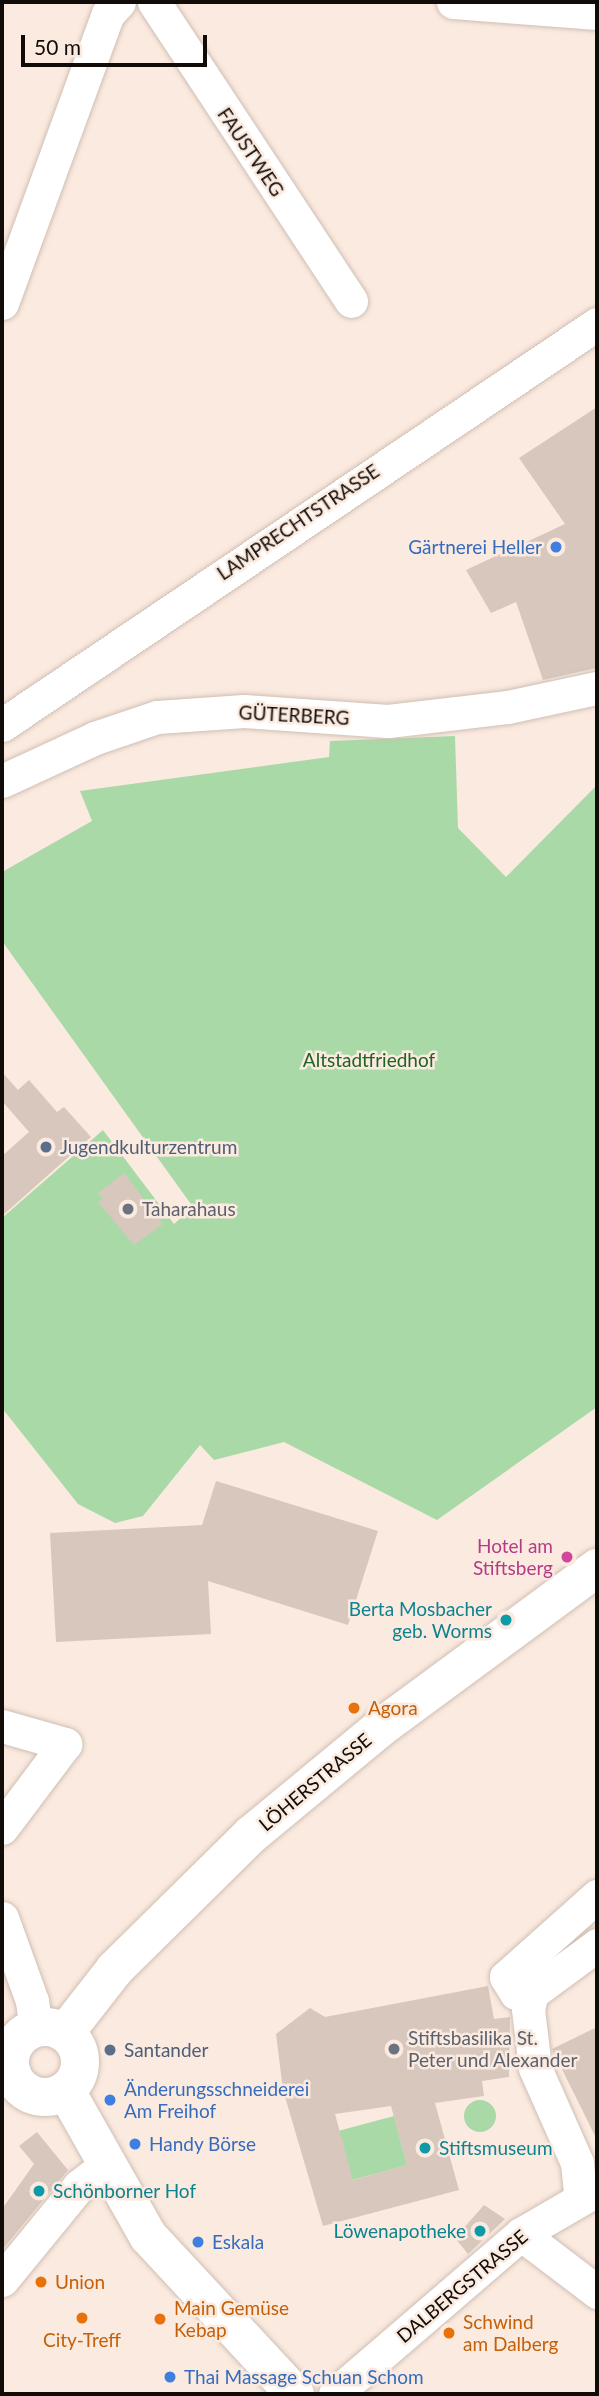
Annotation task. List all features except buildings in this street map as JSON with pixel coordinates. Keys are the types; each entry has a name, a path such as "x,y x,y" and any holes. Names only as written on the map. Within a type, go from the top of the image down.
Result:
{"main road":[{"name":"LÖHERSTRASSE","path":"29,2039 115,1969 191,1890 284,1807 380,1728 597,1568"},
{"path":"29,2039 81,2058 66,2091 45,2097 24,2090 12,2073 29,2039"},
{"path":"66,2091 105,2166 180,2275 295,2394"}],"street":[{"path":"2,303 108,14 119,2"},
{"name":"FAUSTWEG","path":"154,2 351,300"},
{"path":"453,2 592,9"},
{"name":"LAMPRECHTSTRASSE","path":"2,725 597,324"},
{"name":"GÜTERBERG","path":"2,781 95,738 157,717 244,711 388,720 508,707 597,688"},
{"path":"2,1726 65,1744 2,1828"},
{"path":"597,1896 506,1977 516,1993 532,1993 597,1945"},
{"path":"2,1918 32,2001 29,2039"},
{"path":"532,1993 528,2009 535,2068 589,2195"},
{"path":"2,2280 48,2221 105,2166"},
{"name":"DALBERGSTRASSE","path":"335,2394 521,2234 589,2195"},
{"path":"521,2234 597,2292"}],"green space":[{"name":"Altstadtfriedhof","path":"455,736 458,828 506,877 597,785 597,1407 437,1520 284,1442 214,1460 200,1445 143,1516 115,1523 78,1504 2,1408 2,1218 103,1130 174,1224 193,1207 2,941 2,872 92,821 80,791 329,757 330,741"},
{"path":"480,2100 491,2105 496,2116 491,2127 480,2132 469,2127 464,2116 469,2105"},
{"path":"394,2116 407,2165 352,2180 339,2131"}],"place":[{"name":"Gärtnerei Heller","path":"556,547"},
{"name":"Jugendkulturzentrum","path":"46,1147"},
{"name":"Taharahaus","path":"128,1209"},
{"name":"Hotel am Stiftsberg","path":"567,1557"},
{"name":"Berta Mosbacher geb. Worms","path":"506,1620"},
{"name":"Agora","path":"354,1708"},
{"name":"Stiftsbasilika St. Peter und Alexander","path":"394,2049"},
{"name":"Santander","path":"110,2050"},
{"name":"Änderungsschneiderei Am Freihof","path":"110,2100"},
{"name":"Handy Börse","path":"135,2144"},
{"name":"Stiftsmuseum","path":"425,2148"},
{"name":"Schönborner Hof","path":"39,2191"},
{"name":"Löwenapotheke","path":"480,2231"},
{"name":"Eskala","path":"198,2242"},
{"name":"Union","path":"41,2282"},
{"name":"City-Treff","path":"82,2318"},
{"name":"Main Gemüse Kebap","path":"160,2319"},
{"name":"Schwind am Dalberg","path":"449,2333"},
{"name":"Thai Massage Schuan Schom","path":"170,2377"}]}
